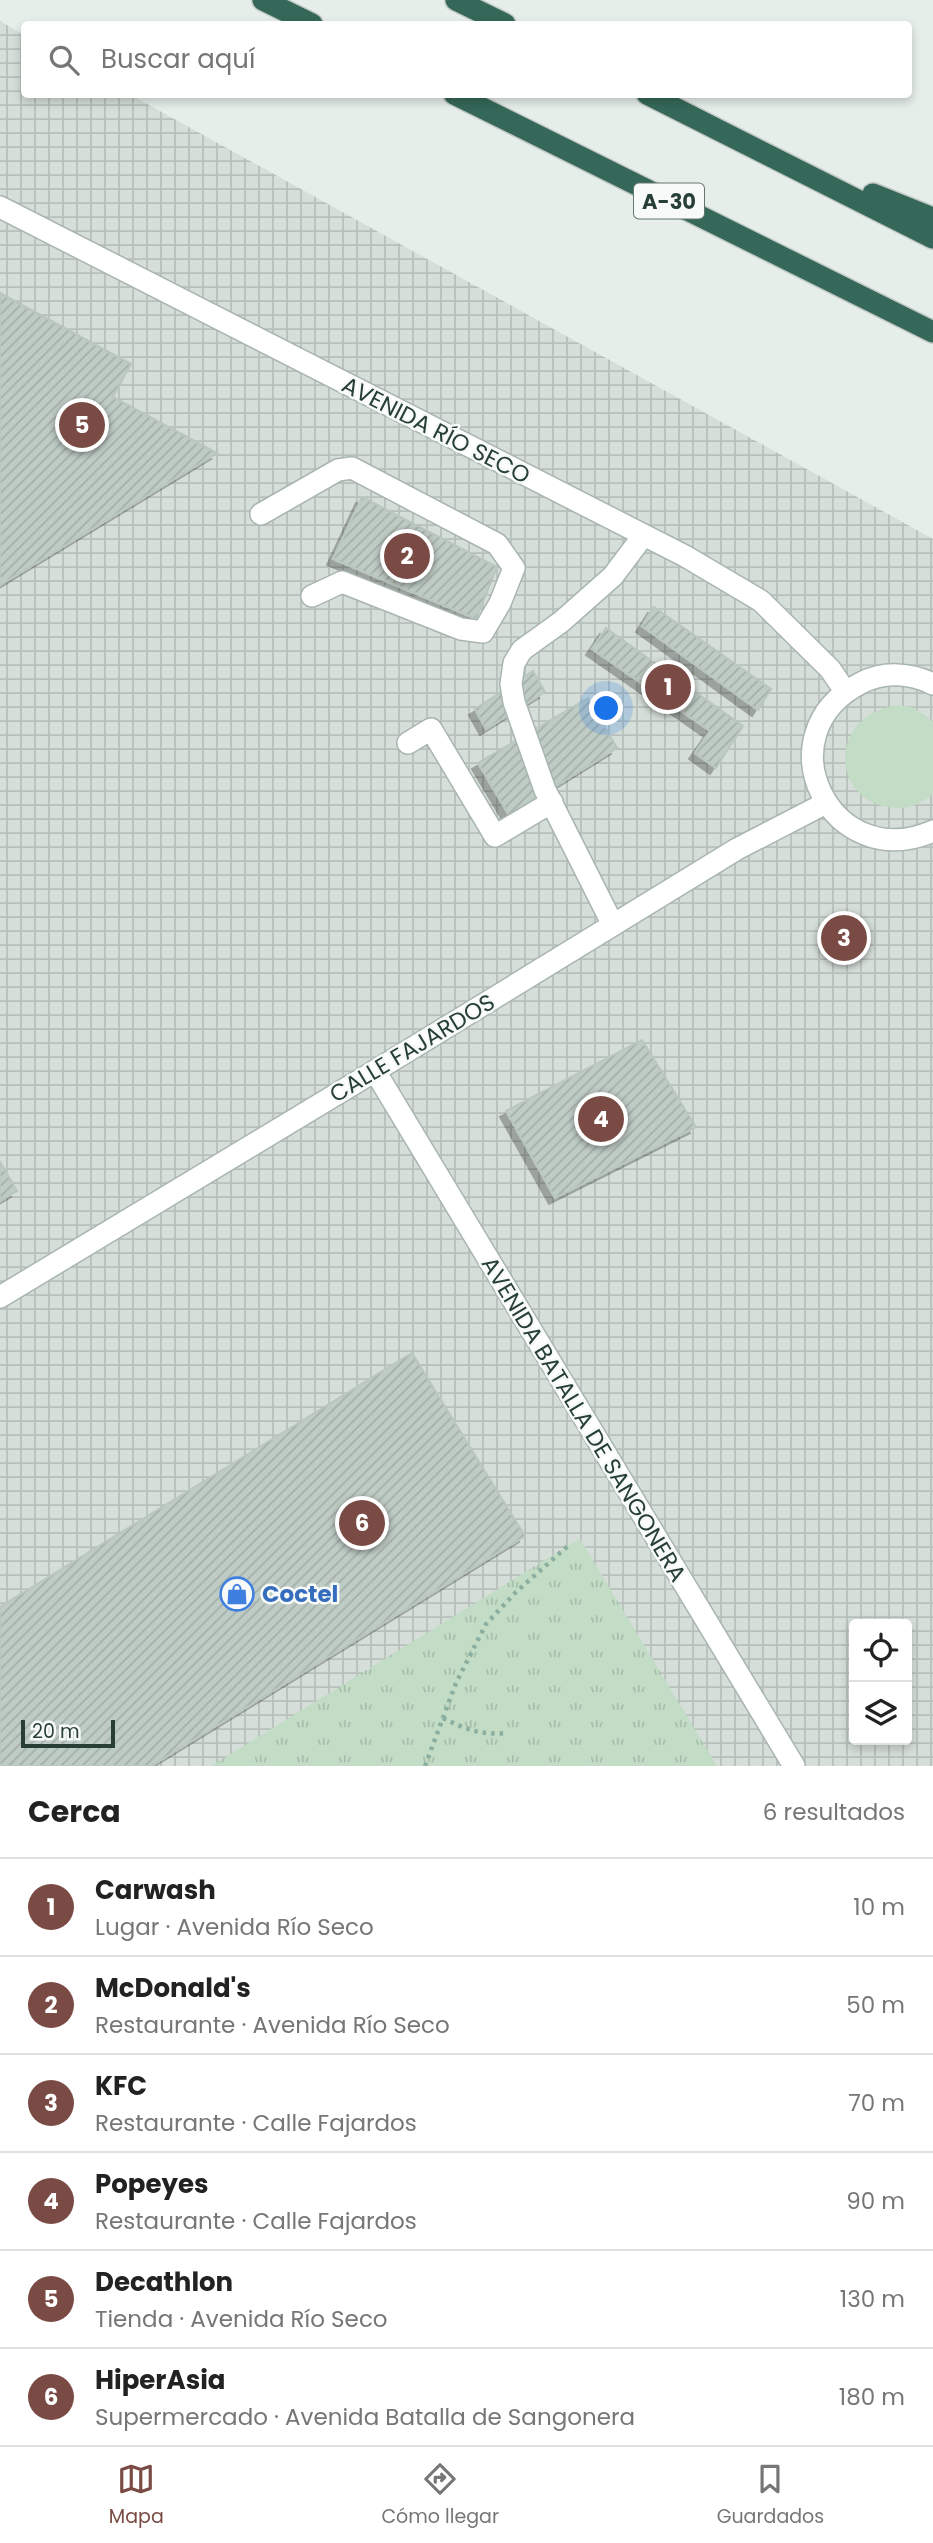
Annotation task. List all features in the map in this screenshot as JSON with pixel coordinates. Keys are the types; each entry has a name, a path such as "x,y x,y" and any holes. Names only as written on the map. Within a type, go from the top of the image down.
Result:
{"highway":[{"path":"263,0 306,21"},
{"path":"456,0 499,21"},
{"name":"A-30","path":"462,98 933,333"},
{"path":"655,98 933,237"},
{"path":"718,130 933,218"}],"street":[{"name":"AVENIDA RÍO SECO","path":"0,207 685,556 761,601 830,669 845,691"},
{"path":"261,514 338,470 352,468 497,544 514,568 500,603 483,632 461,629 342,582 312,596"},
{"path":"613,925 552,802 514,702 511,684 514,663 522,650 561,622 613,576 643,536"},
{"path":"933,684 921,678 895,674 869,679 845,691 832,703 822,718 815,734 812,752 817,787 826,803 843,822 866,835 891,840 917,838 933,831"},
{"path":"408,743 431,729 495,836 552,802"},
{"name":"CALLE FAJARDOS","path":"0,1297 737,849 826,803"},
{"name":"AVENIDA BATALLA DE SANGONERA","path":"375,1071 794,1766"}],"path":[{"path":"425,1766 456,1683 486,1624 516,1592 569,1545"},
{"path":"443,1718 471,1731 508,1733"}],"shaded area":[{"path":"0,21 21,33 21,98 136,98 933,539 933,1766 0,1766"}],"green space":[{"path":"897,705 912,707 933,721 933,793 917,804 899,808 877,804 860,794 850,779 845,761 847,743 856,727 873,713"},
{"path":"580,1539 717,1766 211,1766 569,1545"}],"building":[{"path":"0,293 131,364 113,397 217,453 0,585"},
{"path":"362,497 497,567 476,619 333,559"},
{"path":"654,607 771,689 758,710 642,626"},
{"path":"606,628 743,726 716,768 695,753 710,731 592,649"},
{"path":"533,671 545,692 486,729 475,709"},
{"path":"588,698 617,748 509,815 478,763"},
{"path":"642,1040 696,1127 555,1198 506,1111"},
{"path":"0,1162 17,1191 0,1201"},
{"path":"412,1353 525,1536 151,1766 0,1766 0,1607"}],"place":[{"name":"Decathlon","path":"82,425"},
{"name":"McDonald's","path":"407,556"},
{"name":"Carwash","path":"668,687"},
{"name":"KFC","path":"844,938"},
{"name":"Popeyes","path":"601,1119"},
{"name":"HiperAsia","path":"362,1523"},
{"name":"Coctel","path":"237,1594"}]}
